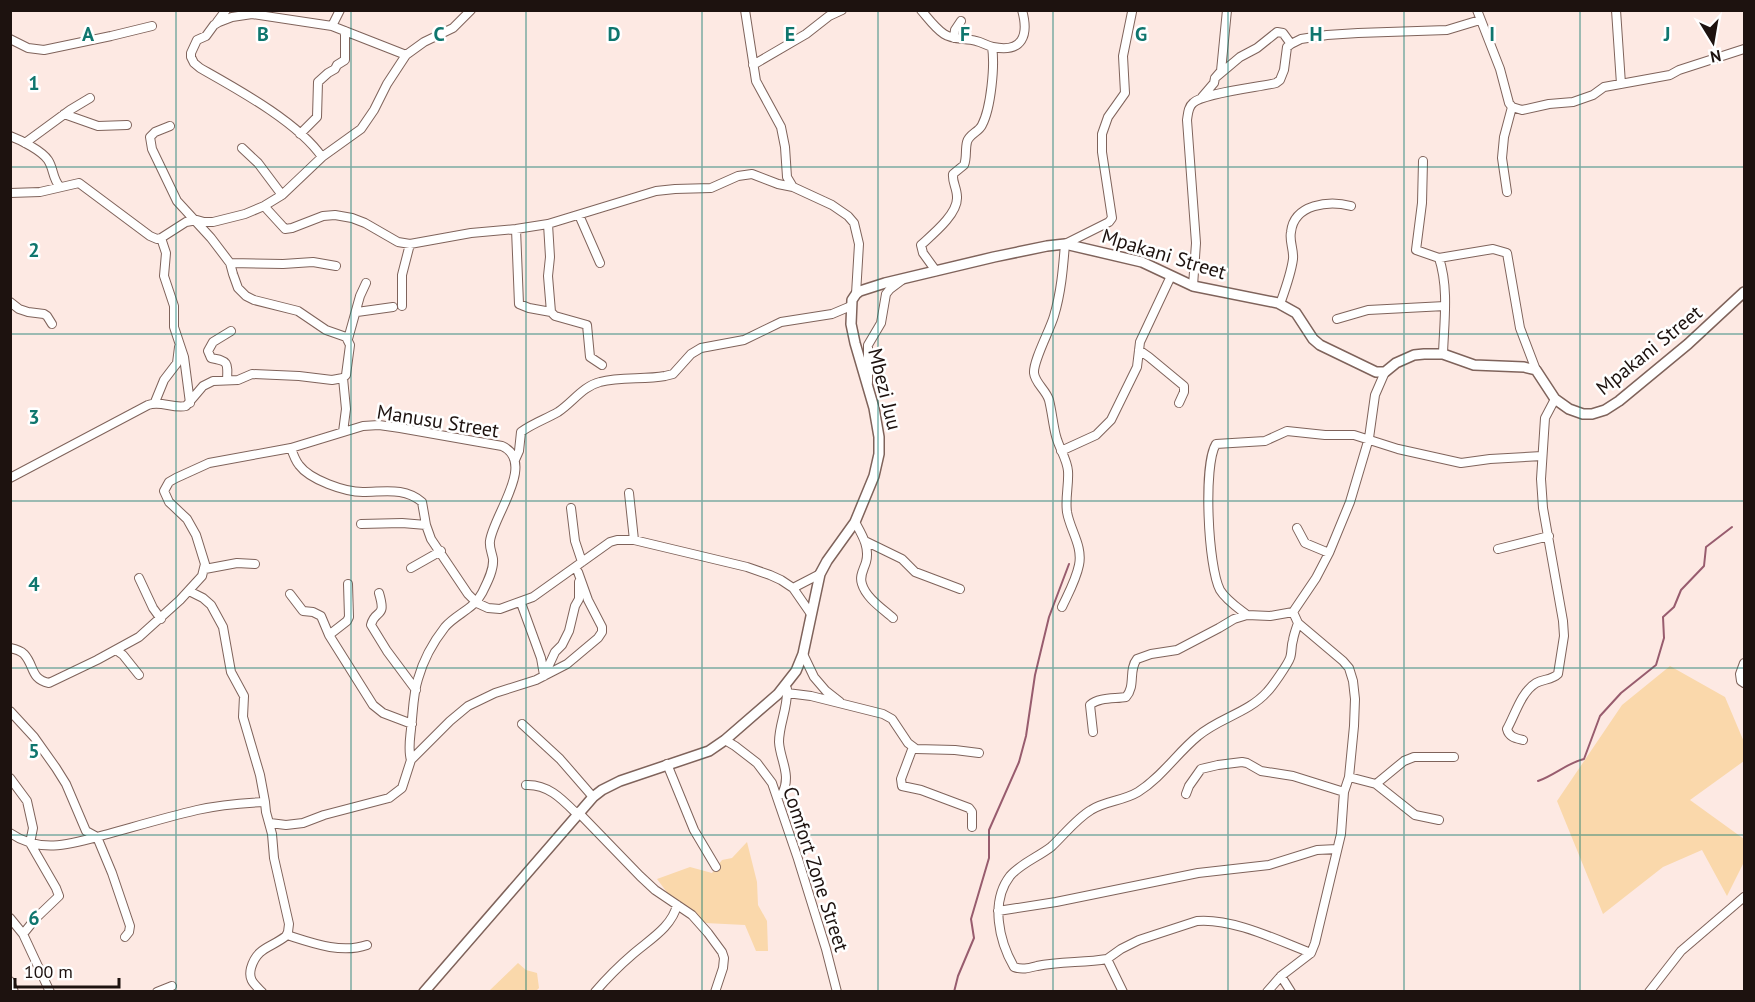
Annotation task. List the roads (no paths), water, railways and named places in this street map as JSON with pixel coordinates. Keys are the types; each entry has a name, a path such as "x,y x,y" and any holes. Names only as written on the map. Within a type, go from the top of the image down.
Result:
{"street":[{"path":"226,10 209,33 197,40 191,52 194,63 263,106 300,134 322,157"},
{"path":"332,26 339,10"},
{"path":"10,193 37,192 75,183 83,185 150,236 157,238 161,238 186,222 194,220 213,222 245,214 282,195 322,157 361,129 406,55 424,42 453,28 471,10"},
{"path":"745,10 757,86 781,128 787,177 792,187"},
{"path":"753,65 842,10"},
{"path":"921,10 946,35 982,42 992,47 1010,47 1023,39 1026,28 1022,10"},
{"path":"1201,98 1221,71 1227,10"},
{"path":"1477,10 1500,69 1509,103 1512,107 1522,110 1572,102 1593,95 1604,87 1670,75 1744,49"},
{"path":"1616,10 1621,84"},
{"path":"1062,608 1076,576 1080,554 1066,501 1068,470 1056,438 1049,401 1044,389 1036,379 1034,370 1060,291 1065,244 1109,222 1112,218 1102,152 1102,134 1108,117 1125,93 1123,56 1132,12"},
{"path":"214,25 232,17 258,13 332,26 406,55"},
{"path":"1193,286 1196,243 1187,120 1188,111 1194,102 1201,98 1276,83 1281,80 1286,53 1291,44 1301,39 1400,30 1447,30 1480,20"},
{"path":"954,38 955,30 961,21"},
{"path":"10,39 28,48 44,50 152,26"},
{"path":"300,134 317,117 318,82 345,60 345,31"},
{"path":"1215,78 1239,57 1257,48 1277,32 1283,33 1291,44"},
{"path":"936,271 923,253 921,245 940,227 957,202 952,177 964,165 967,142 980,129 985,118 994,63 992,47"},
{"path":"25,143 90,98"},
{"path":"1507,192 1502,158 1504,136 1508,129 1512,107"},
{"path":"64,114 98,126 127,125"},
{"path":"170,126 151,134 152,149 177,201 230,263 238,288 250,298 298,311 326,330 348,339"},
{"path":"10,136 25,143 49,162 60,187"},
{"path":"242,148 258,163 282,195"},
{"path":"1423,161 1422,203 1416,250 1439,258 1493,249 1507,253 1520,328 1536,370"},
{"path":"264,206 285,229 323,216 335,215 365,222 398,242 410,244 471,233 548,224 656,191 711,188 745,174 752,174 792,187 832,205 854,223 859,244 856,294 851,306 832,314 781,322 744,340 701,348 691,354 673,374 606,380 596,383 560,411 521,432 519,451 515,460"},
{"path":"1280,304 1293,261 1290,235 1294,220 1320,203 1342,203 1351,206"},
{"path":"579,216 600,263"},
{"path":"548,224 550,312"},
{"path":"516,229 519,304 587,324 590,357 602,365"},
{"path":"161,238 166,253 164,276 174,306 174,327 184,357 190,403"},
{"path":"357,312 398,306 402,275 410,244"},
{"name":"Mpakani Street","path":"856,294 873,286 906,278 1019,251 1065,244 1142,262 1193,286 1280,304 1296,313 1313,339 1320,345 1376,372 1385,372"},
{"path":"1439,258 1444,281 1443,354"},
{"path":"230,263 313,262 336,266"},
{"path":"1061,451 1096,435 1108,425 1137,367 1140,342 1171,276"},
{"path":"868,387 868,345 881,323 886,294 906,278"},
{"path":"343,432 346,409 343,378 347,371 350,345 348,339 366,283"},
{"name":"Mpakani Street","path":"1536,370 1555,399 1569,409 1583,414 1605,410 1688,344 1744,292"},
{"path":"10,302 19,309 44,314 52,324"},
{"name":"Mbezi Juu","path":"820,574 855,522 874,476 879,454 877,418 853,334 851,306"},
{"path":"1337,319 1368,309 1445,306"},
{"path":"227,380 227,368 224,361 211,358 208,351 213,342 231,331"},
{"path":"10,478 155,402 164,380 177,363 180,343"},
{"path":"1138,350 1184,386 1179,403"},
{"path":"1294,613 1329,553 1350,502 1369,438 1375,395 1385,372 1396,363 1414,355 1443,354 1474,365 1524,367 1536,370"},
{"path":"155,402 181,408 190,403 202,386 213,381 238,380 252,374 332,380 343,378"},
{"path":"1522,740 1509,734 1507,729 1527,690 1538,682 1554,678 1558,674 1563,636 1563,621 1542,498 1541,479 1545,418 1555,399"},
{"name":"Manusu Street","path":"205,569 204,558 196,536 186,519 165,496 166,486 176,477 209,464 291,448 363,426 379,425 502,446 508,449 515,460 513,480 490,542 493,566 477,603"},
{"path":"1247,615 1225,596 1220,588 1214,570 1209,540 1210,475 1214,447 1220,443 1270,440 1281,432 1287,431 1354,435 1398,449 1454,462 1542,456"},
{"path":"291,448 300,467 324,482 352,491 394,491 412,495 422,502 431,539 468,594 477,603 494,609 522,603 542,592 574,571 582,562 610,542 634,540 747,567 782,580 793,588 811,614"},
{"path":"629,493 634,540"},
{"path":"572,508 575,541 582,562"},
{"path":"855,522 867,548 867,560 862,572 861,583 864,590 893,618"},
{"path":"361,524 426,525"},
{"path":"1297,528 1305,543 1329,553"},
{"path":"1498,549 1549,536"},
{"path":"865,541 904,560 915,572 960,589"},
{"path":"411,568 441,551"},
{"path":"10,648 24,654 36,676 49,683 139,637 189,591 205,569 237,563 255,564"},
{"path":"270,823 286,825 303,823 324,815 389,798 402,788 411,760 450,720 468,706 495,693 544,676 576,657 598,638 602,627 574,571"},
{"path":"544,676 555,652 562,645 579,599 574,571"},
{"path":"793,588 820,574"},
{"path":"777,796 782,794 786,782 785,762 779,744 787,689 803,654 820,574"},
{"path":"139,578 153,608 161,619"},
{"path":"329,635 349,617 348,584"},
{"path":"189,591 211,605 223,627 231,672 244,696 243,717 256,757 274,844 274,858 289,924 287,934 283,939 260,951 254,958 250,977 252,983 262,992"},
{"path":"379,593 382,611 371,625 416,690"},
{"path":"290,594 303,611 321,616 329,635 373,705 383,713 412,724"},
{"path":"411,760 409,752 420,671 446,626 477,603"},
{"path":"522,603 541,658 544,676"},
{"path":"1093,732 1090,705 1098,700 1126,697 1131,692 1133,667 1137,659 1151,654 1177,650 1234,619 1247,615 1270,616 1294,613"},
{"path":"1267,992 1281,976 1311,953 1315,943 1338,849 1344,792 1349,777 1355,699 1348,668 1343,661 1298,623 1294,613"},
{"path":"1298,623 1289,661 1255,704 1214,724 1197,736 1167,768 1141,789 1118,801 1093,808 1083,815 1045,852 1011,876 1001,897 998,910 999,927 1011,962 1016,969 1107,959 1139,940 1206,920 1245,929 1311,953"},
{"path":"117,650 139,675"},
{"path":"803,654 814,677 843,705"},
{"path":"1744,663 1740,674 1741,681 1744,682"},
{"path":"424,992 593,797 610,785 709,751 787,689 873,711 892,719 913,747 921,750 941,749 979,753"},
{"path":"10,711 34,737 56,768 66,784 86,831 97,837 130,926 125,937"},
{"path":"522,724 560,759 593,797"},
{"name":"Comfort Zone Street","path":"725,740 757,763 772,783 826,949 837,992"},
{"path":"913,747 901,779 902,786 921,790 969,808 972,812 972,827"},
{"path":"1377,784 1404,760 1454,757"},
{"path":"1186,794 1201,769 1238,762 1247,763 1261,771 1293,776 1344,792"},
{"path":"667,764 694,830 716,867"},
{"path":"1349,777 1377,784 1411,813 1439,820"},
{"path":"10,778 27,801 33,828 30,843 59,897 36,918 23,934"},
{"path":"526,785 539,786 552,791 578,813 655,890 696,919 723,954 723,968 715,992"},
{"path":"10,833 30,843 50,846 71,845 197,810 265,802"},
{"path":"998,910 1056,902 1198,873 1269,865 1317,850 1338,849"},
{"path":"1649,992 1681,951 1744,897"},
{"path":"595,992 665,926 677,905"},
{"path":"10,918 23,934 50,992"},
{"path":"287,934 316,945 330,947 356,948 367,945"},
{"path":"1107,959 1123,992"},
{"path":"1281,976 1291,992"},
{"path":"10,981 14,992"},
{"path":"157,992 172,986"}],"waterway":[{"path":"1538,781 1584,759 1600,716 1621,693 1656,665 1664,638 1663,617 1674,607 1681,590 1704,566 1706,547 1732,527"},
{"path":"954,992 958,976 974,938 971,919 989,858 989,830 1019,762 1026,736 1035,675 1049,617 1069,564"}]}
